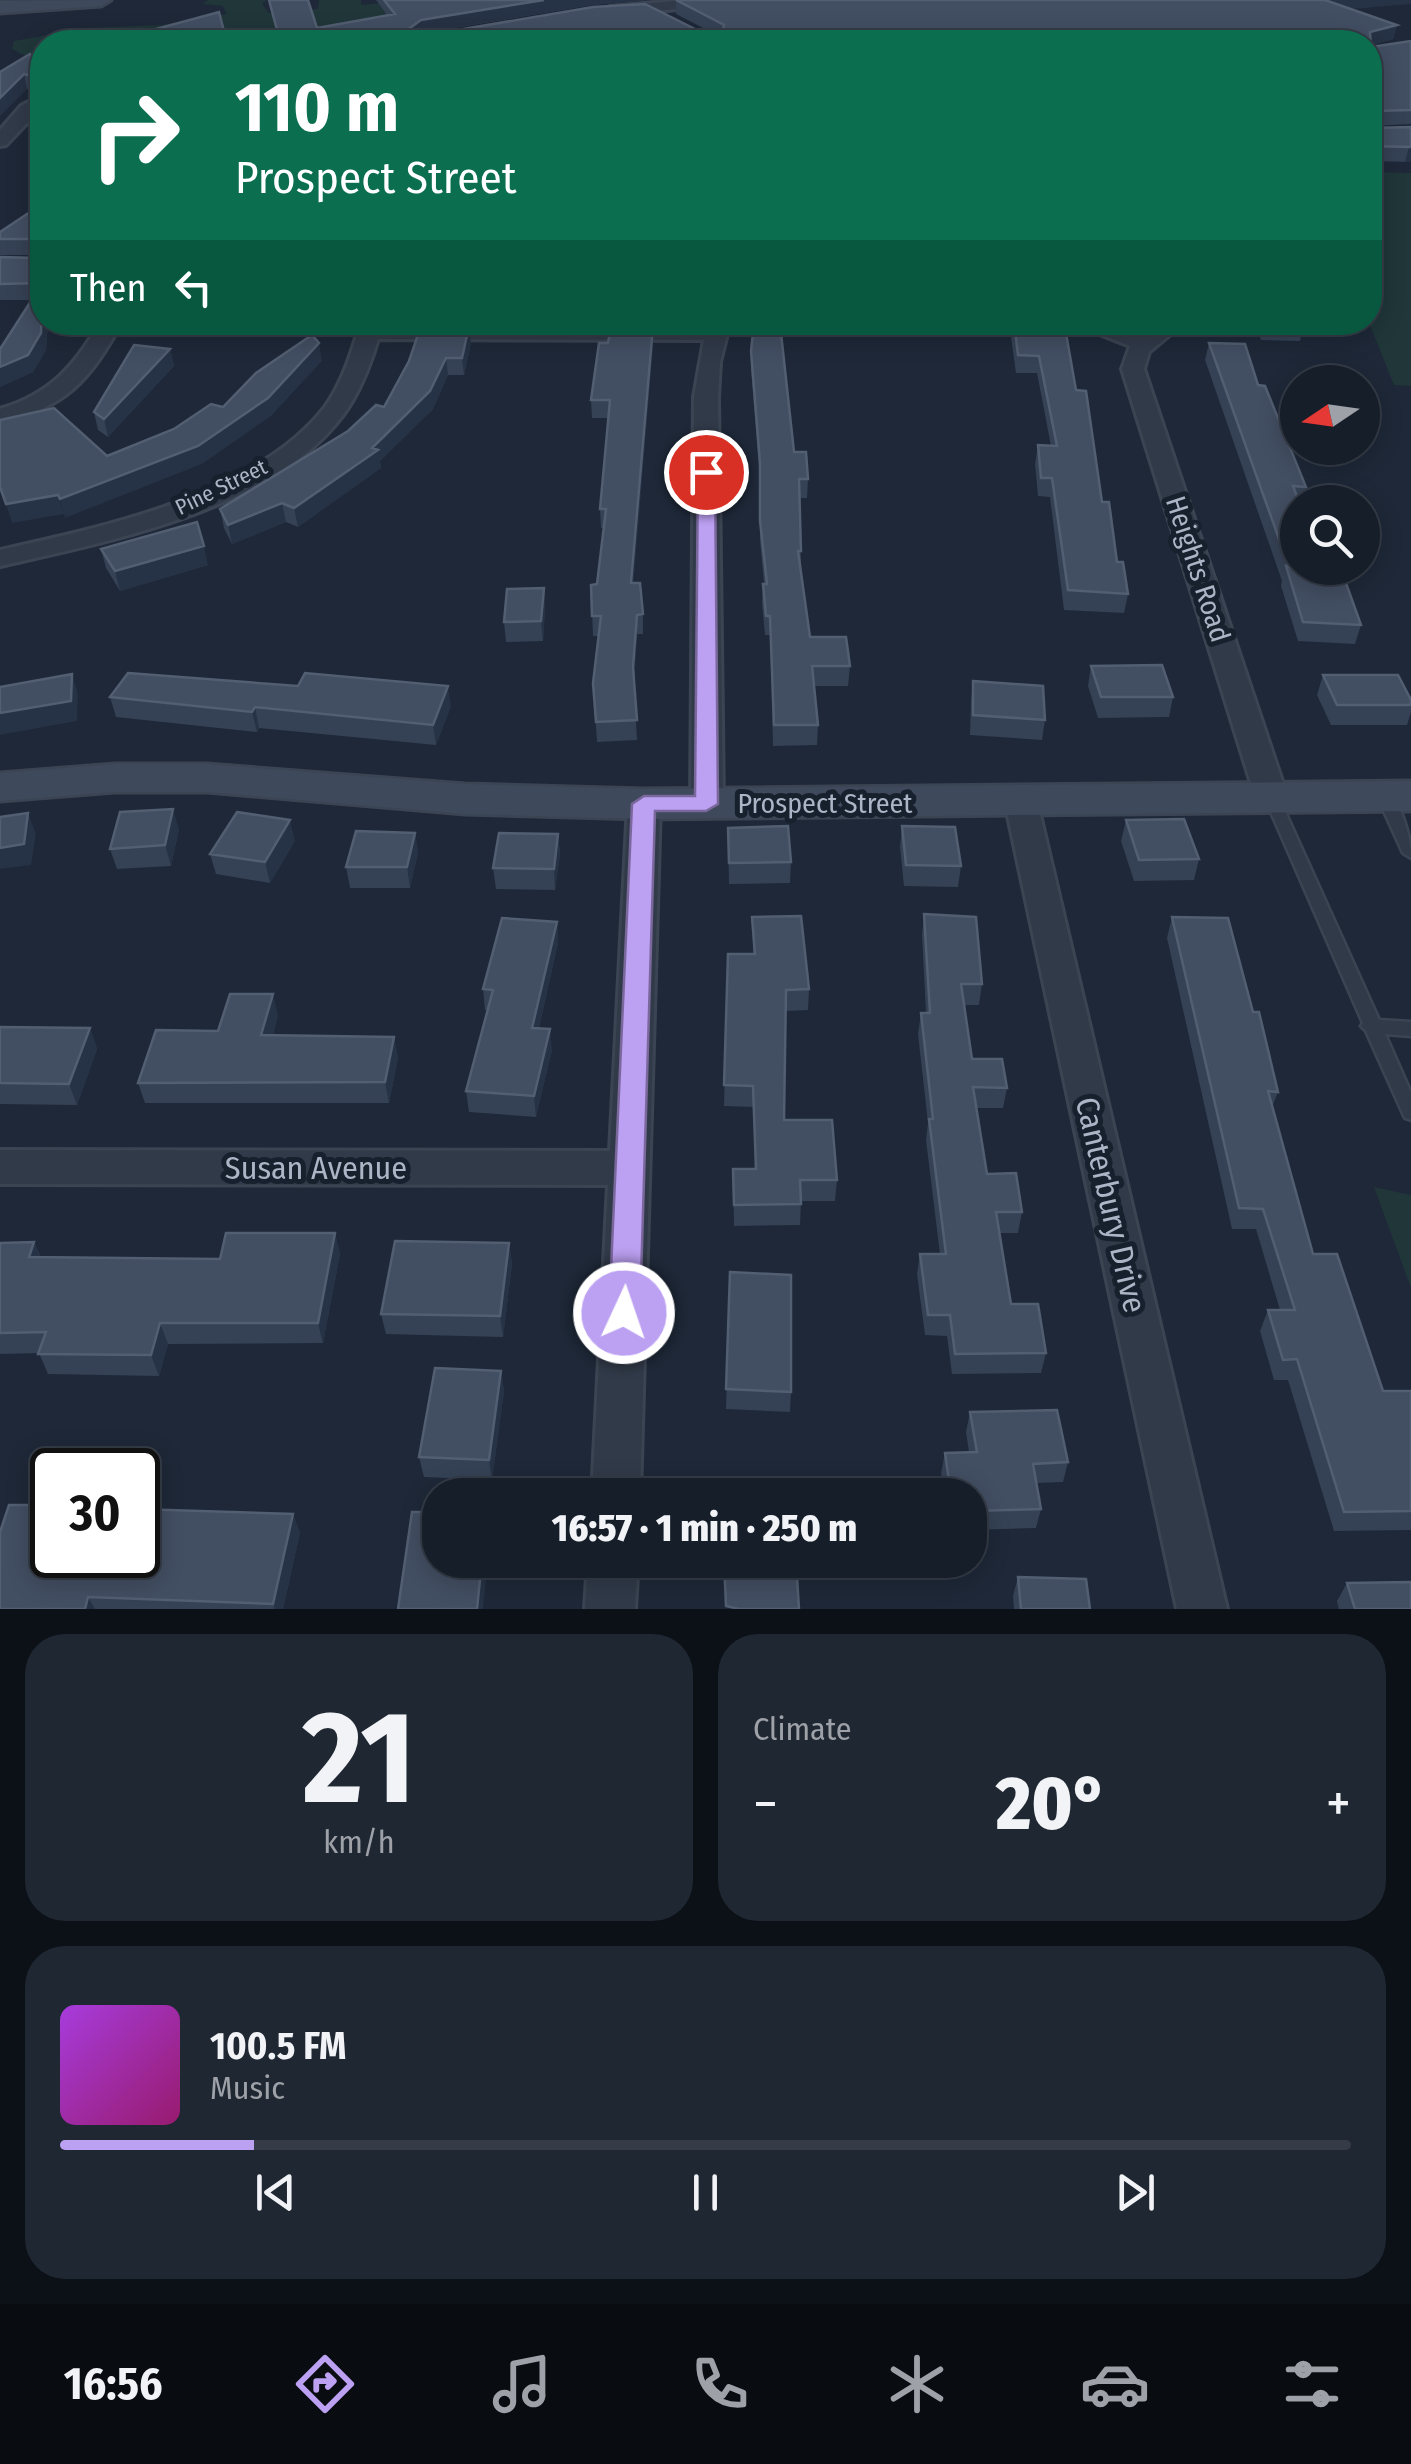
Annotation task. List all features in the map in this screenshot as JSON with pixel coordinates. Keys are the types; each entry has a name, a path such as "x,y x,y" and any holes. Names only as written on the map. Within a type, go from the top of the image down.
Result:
{"main road":[{"path":"0,7 101,0"},
{"name":"Prospect Street","path":"0,787 115,778 207,778 465,799 644,804 1397,796"}],"street":[{"path":"594,13 736,0"},
{"path":"650,8 674,24"},
{"path":"0,141 30,108"},
{"path":"0,416 22,410 70,385 83,372 103,335"},
{"name":"Pine Street","path":"0,558 150,520 272,464 328,418 343,395 368,335"},
{"path":"706,804 706,397 716,335"},
{"path":"1118,335 1145,344 1157,335"},
{"name":"Heights Road","path":"1145,344 1139,349 1133,368 1271,796"},
{"name":"Canterbury Drive","path":"1021,802 1202,1609"},
{"path":"617,1478 644,804"},
{"name":"Susan Avenue","path":"0,1168 631,1168"},
{"path":"610,1609 611,1578"}],"lane":[{"path":"1271,796 1411,1112"},
{"path":"1397,796 1411,853"},
{"path":"1370,1026 1411,1028"}],"green space":[{"path":"208,0 267,0 262,4 269,13 318,9 319,0 361,0 361,5 412,0 526,0 318,30 76,30 161,25 226,14 223,6 203,4"},
{"path":"30,38 30,58 12,49 14,41"},
{"path":"1382,172 1411,173 1411,386 1394,385 1374,335 1382,335"},
{"path":"1374,1187 1411,1195 1411,1288"}],"building":[{"path":"269,0 308,0 317,28 395,14 384,0 544,0 421,20 412,30 277,30"},
{"path":"676,0 1325,0 1397,25 1378,30 723,30 724,25"},
{"path":"645,4 697,30 458,30 593,7"},
{"path":"219,12 224,30 152,30"},
{"path":"1411,41 1411,110 1382,111 1382,45"},
{"path":"30,54 30,75 24,74 0,98 0,72"},
{"path":"1411,127 1411,147 1382,146 1382,128"},
{"path":"30,212 30,239 0,239 0,232"},
{"path":"0,257 30,258 30,283 0,284"},
{"path":"30,303 30,335 40,335 28,355 0,367 0,349"},
{"path":"312,335 319,343 268,398 198,446 60,499 58,495 6,504 0,487 0,420 54,408 107,456 174,429 211,404 223,407 256,373"},
{"path":"418,335 467,335 462,358 446,358 430,391 372,448 378,450 294,508 282,503 228,525 220,509 348,431 376,405 384,407 409,361"},
{"path":"609,335 652,335 631,583 640,583 643,614 637,615 633,667 637,720 596,722 593,683 601,616 592,616 591,585 597,584 606,509 600,509 610,400 591,400 599,343 608,343"},
{"path":"753,335 781,335 794,452 806,452 808,479 799,479 798,551 810,637 846,637 850,666 812,666 818,725 774,725"},
{"path":"1016,335 1066,335 1076,390 1086,391 1102,502 1109,502 1117,562 1123,562 1128,594 1068,590 1052,478 1041,478 1038,445 1057,446 1039,356 1018,355"},
{"path":"1209,343 1245,344 1258,385 1265,386 1280,423 1280,465 1297,465 1305,485 1280,485 1280,542"},
{"path":"134,345 170,349 104,419 94,412"},
{"path":"197,522 204,546 115,571 101,549"},
{"path":"1292,585 1347,585 1361,625 1303,622"},
{"path":"544,588 541,621 504,622 507,589"},
{"path":"1162,665 1173,697 1101,697 1091,666"},
{"path":"128,673 298,686 305,673 448,686 433,725 110,697"},
{"path":"72,674 71,701 0,713 0,687"},
{"path":"1323,675 1398,675 1411,705 1337,705"},
{"path":"973,681 1043,686 1045,720 973,715"},
{"path":"173,809 165,845 110,849 120,812"},
{"path":"237,812 290,820 265,862 210,854"},
{"path":"28,813 24,844 0,848 0,817"},
{"path":"1184,819 1199,859 1139,860 1126,820"},
{"path":"788,826 791,862 729,863 728,828"},
{"path":"902,826 955,827 961,866 906,865"},
{"path":"356,831 415,833 407,867 346,867"},
{"path":"499,833 558,834 554,869 493,868"},
{"path":"924,914 976,917 982,984 961,984 972,1059 1002,1059 1007,1088 973,1087 987,1174 1016,1173 1022,1212 996,1212 1011,1304 1038,1304 1046,1353 955,1354 950,1315 928,1315 920,1254 946,1254 921,1013 930,1013"},
{"path":"801,916 809,989 786,990 784,1120 832,1120 837,1180 800,1180 801,1204 734,1205 733,1169 756,1169 753,1086 724,1085 728,954 755,954 752,917"},
{"path":"1172,917 1228,918 1253,1012 1259,1012 1278,1092 1268,1091 1313,1254 1337,1254 1383,1391 1411,1391 1411,1511 1344,1512 1297,1359 1283,1360 1268,1310 1295,1310 1263,1209 1239,1208"},
{"path":"502,918 557,922 532,1028 550,1029 534,1096 466,1091 493,990 483,989"},
{"path":"230,994 273,994 261,1035 394,1037 385,1082 138,1083 156,1030 218,1031"},
{"path":"0,1027 90,1028 69,1084 0,1083"},
{"path":"226,1233 335,1233 318,1323 160,1323 151,1355 38,1354 46,1332 0,1333 0,1243 34,1242 29,1257 220,1259"},
{"path":"395,1241 509,1243 500,1316 381,1314"},
{"path":"730,1272 791,1275 791,1392 726,1389"},
{"path":"435,1368 501,1371 489,1460 419,1457"},
{"path":"1057,1410 1068,1462 1033,1464 1041,1509 987,1511 987,1478 949,1478 945,1453 977,1452 970,1412"},
{"path":"9,1505 30,1505 30,1578 160,1578 160,1510 293,1514 273,1604 88,1597 85,1609 0,1609 0,1532"},
{"path":"412,1512 422,1512 422,1578 480,1578 477,1609 398,1609"},
{"path":"1018,1577 1086,1579 1090,1609 1021,1609"},
{"path":"725,1578 797,1578 799,1609 726,1606"},
{"path":"1411,1582 1411,1609 1355,1609 1347,1583"}],"route":[{"path":"624,1313 644,804 706,804 706,472"}]}
